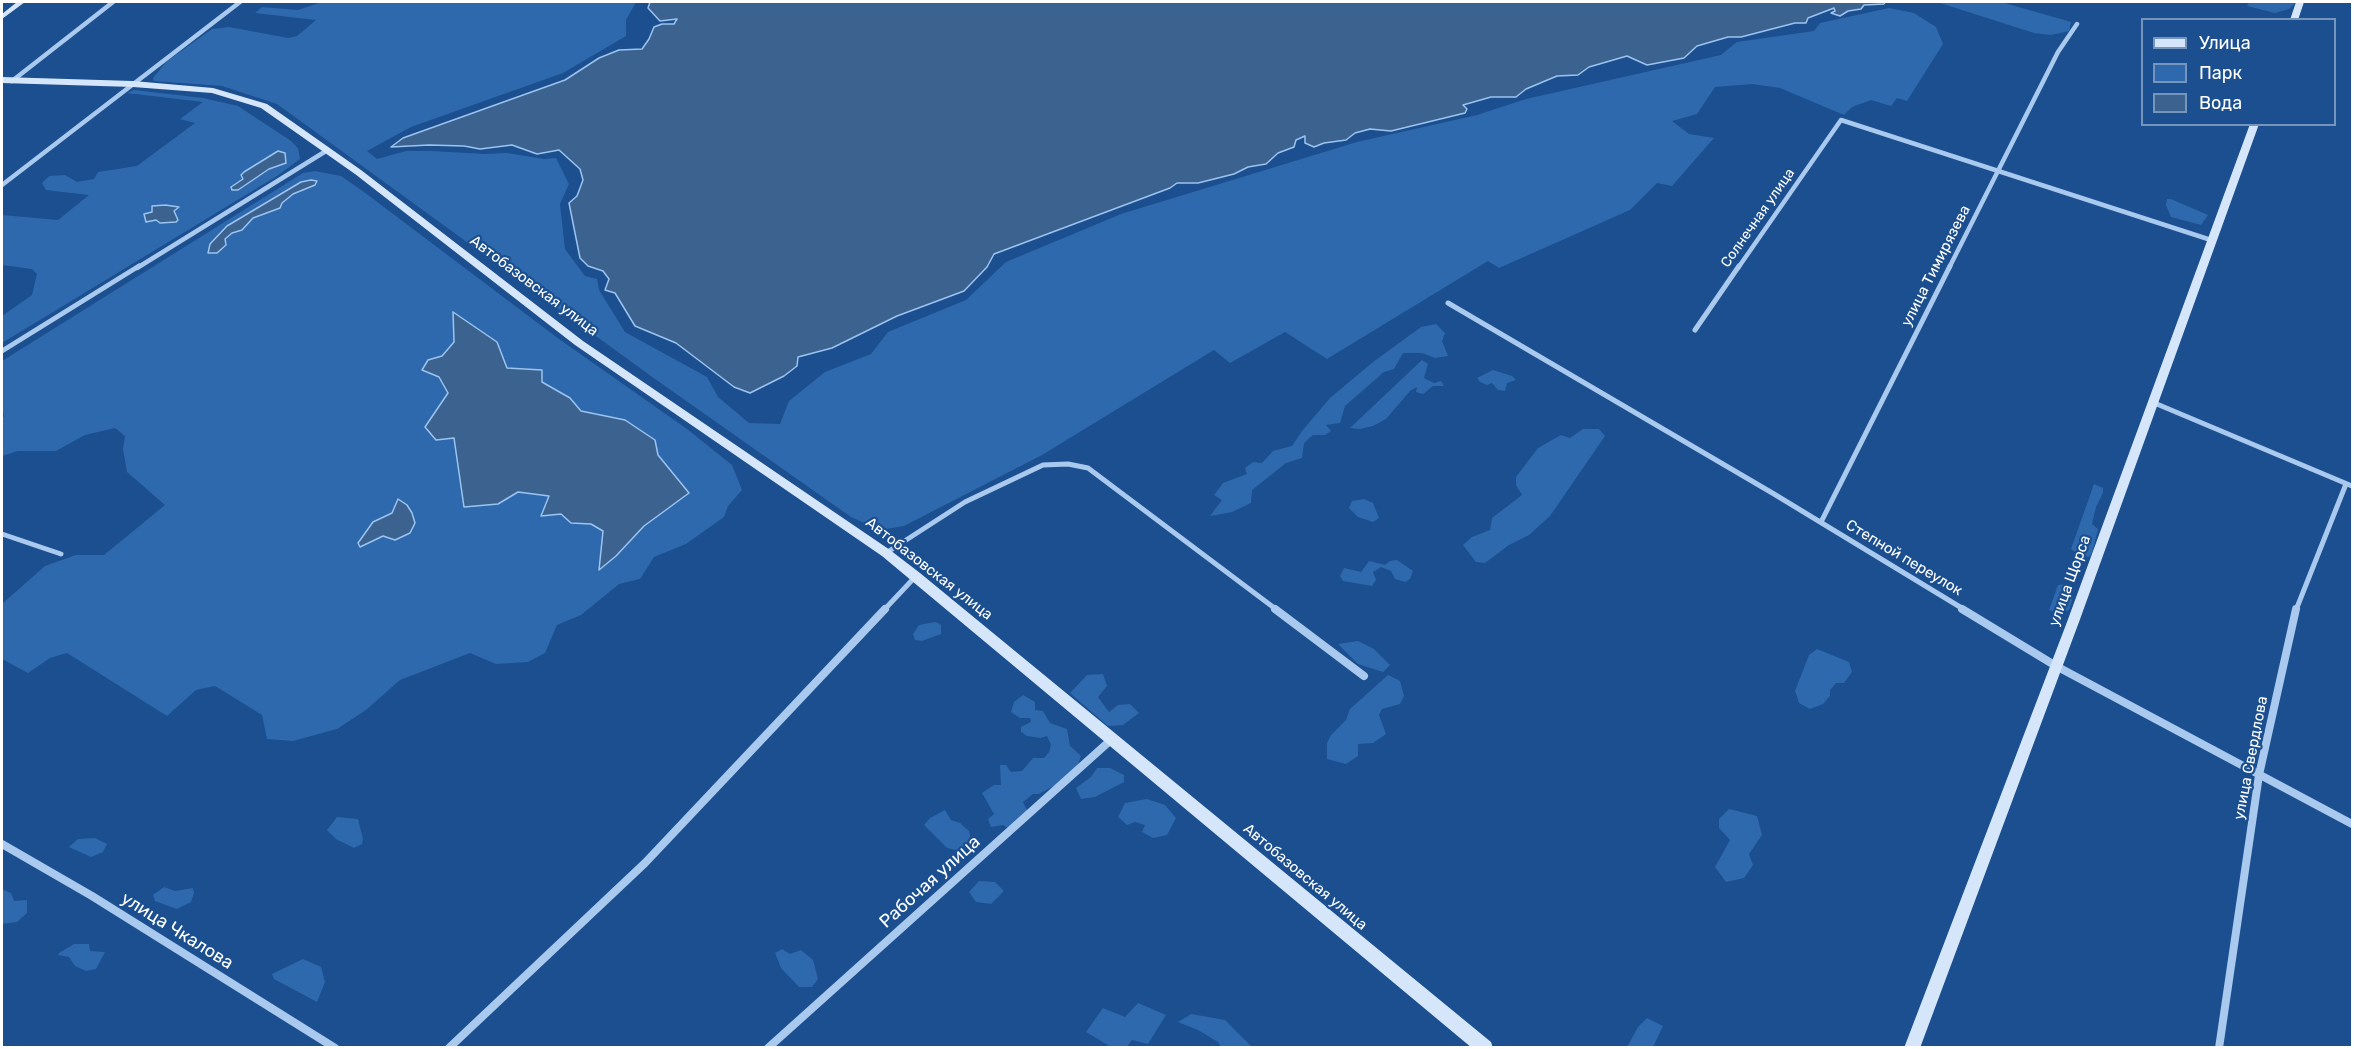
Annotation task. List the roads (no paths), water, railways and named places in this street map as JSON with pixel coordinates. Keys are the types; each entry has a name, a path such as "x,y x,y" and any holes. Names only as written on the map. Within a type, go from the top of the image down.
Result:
{"street":[{"path":"2,17 21,2"},
{"path":"12,81 45,58 113,2"},
{"path":"2,185 240,2"},
{"path":"2295,18 2300,2"},
{"name":"улица Тимирязева","path":"1821,522 2058,52 2078,24"},
{"name":"Автобазовская улица","path":"2,80 133,84 213,91 264,106 367,179 579,343 886,553 916,576 1485,1047"},
{"name":"Солнечная улица","path":"1695,330 1841,120 1998,170"},
{"name":"улица Щорса","path":"1912,1047 2056,666 2253,126"},
{"path":"2,351 326,151"},
{"path":"1998,170 2211,240"},
{"name":"Степной переулок","path":"1448,303 1821,522 2056,666 2352,824"},
{"path":"2152,402 2349,485"},
{"path":"886,553 965,502 1043,465 1068,464 1088,468 1364,676"},
{"name":"улица Свердлова","path":"2219,1047 2259,776 2296,608 2349,485"},
{"path":"2,534 61,554"},
{"path":"449,1047 645,863 916,576"},
{"name":"Рабочая улица","path":"768,1047 1112,739"},
{"name":"улица Чкалова","path":"2,844 92,896 335,1047"}],"water":[{"path":"650,2 1885,2 1884,4 1864,5 1861,9 1848,11 1840,16 1831,13 1835,11 1834,8 1808,18 1806,23 1795,23 1741,37 1728,37 1697,46 1684,58 1647,65 1627,56 1589,67 1578,75 1557,76 1526,89 1516,97 1491,97 1463,105 1467,109 1465,113 1391,131 1370,129 1355,133 1346,140 1314,147 1305,143 1305,136 1296,140 1294,147 1278,153 1266,164 1248,167 1234,174 1198,183 1177,183 1170,188 994,254 987,267 964,291 897,316 832,348 798,357 797,366 784,376 750,393 734,387 676,343 635,326 615,293 605,290 609,279 603,271 588,266 580,258 569,203 577,196 583,180 580,169 559,150 537,154 512,145 480,149 429,145 391,147 403,138 565,80 599,58 619,50 642,49 654,27 674,24 677,19 660,21 648,8"},
{"path":"278,151 285,153 286,163 269,169 238,190 232,190 231,187 243,179 241,175 244,172"},
{"path":"317,181 315,185 293,194 282,203 280,208 253,218 242,230 232,233 225,239 226,245 217,253 208,253 210,244 227,226 301,182"},
{"path":"152,206 179,207 174,211 178,220 176,222 160,223 156,220 146,222 144,214 152,212"},
{"path":"453,312 497,342 507,368 542,370 542,382 570,398 581,411 625,420 655,440 658,455 689,493 644,526 616,556 599,570 603,531 591,524 571,523 561,514 541,516 549,496 518,492 498,504 464,507 454,438 436,440 425,427 448,393 439,377 422,370 428,360 442,356 454,342"},
{"path":"398,499 407,505 412,513 415,523 410,533 395,540 383,536 360,547 358,543 373,522 392,513"}]}
